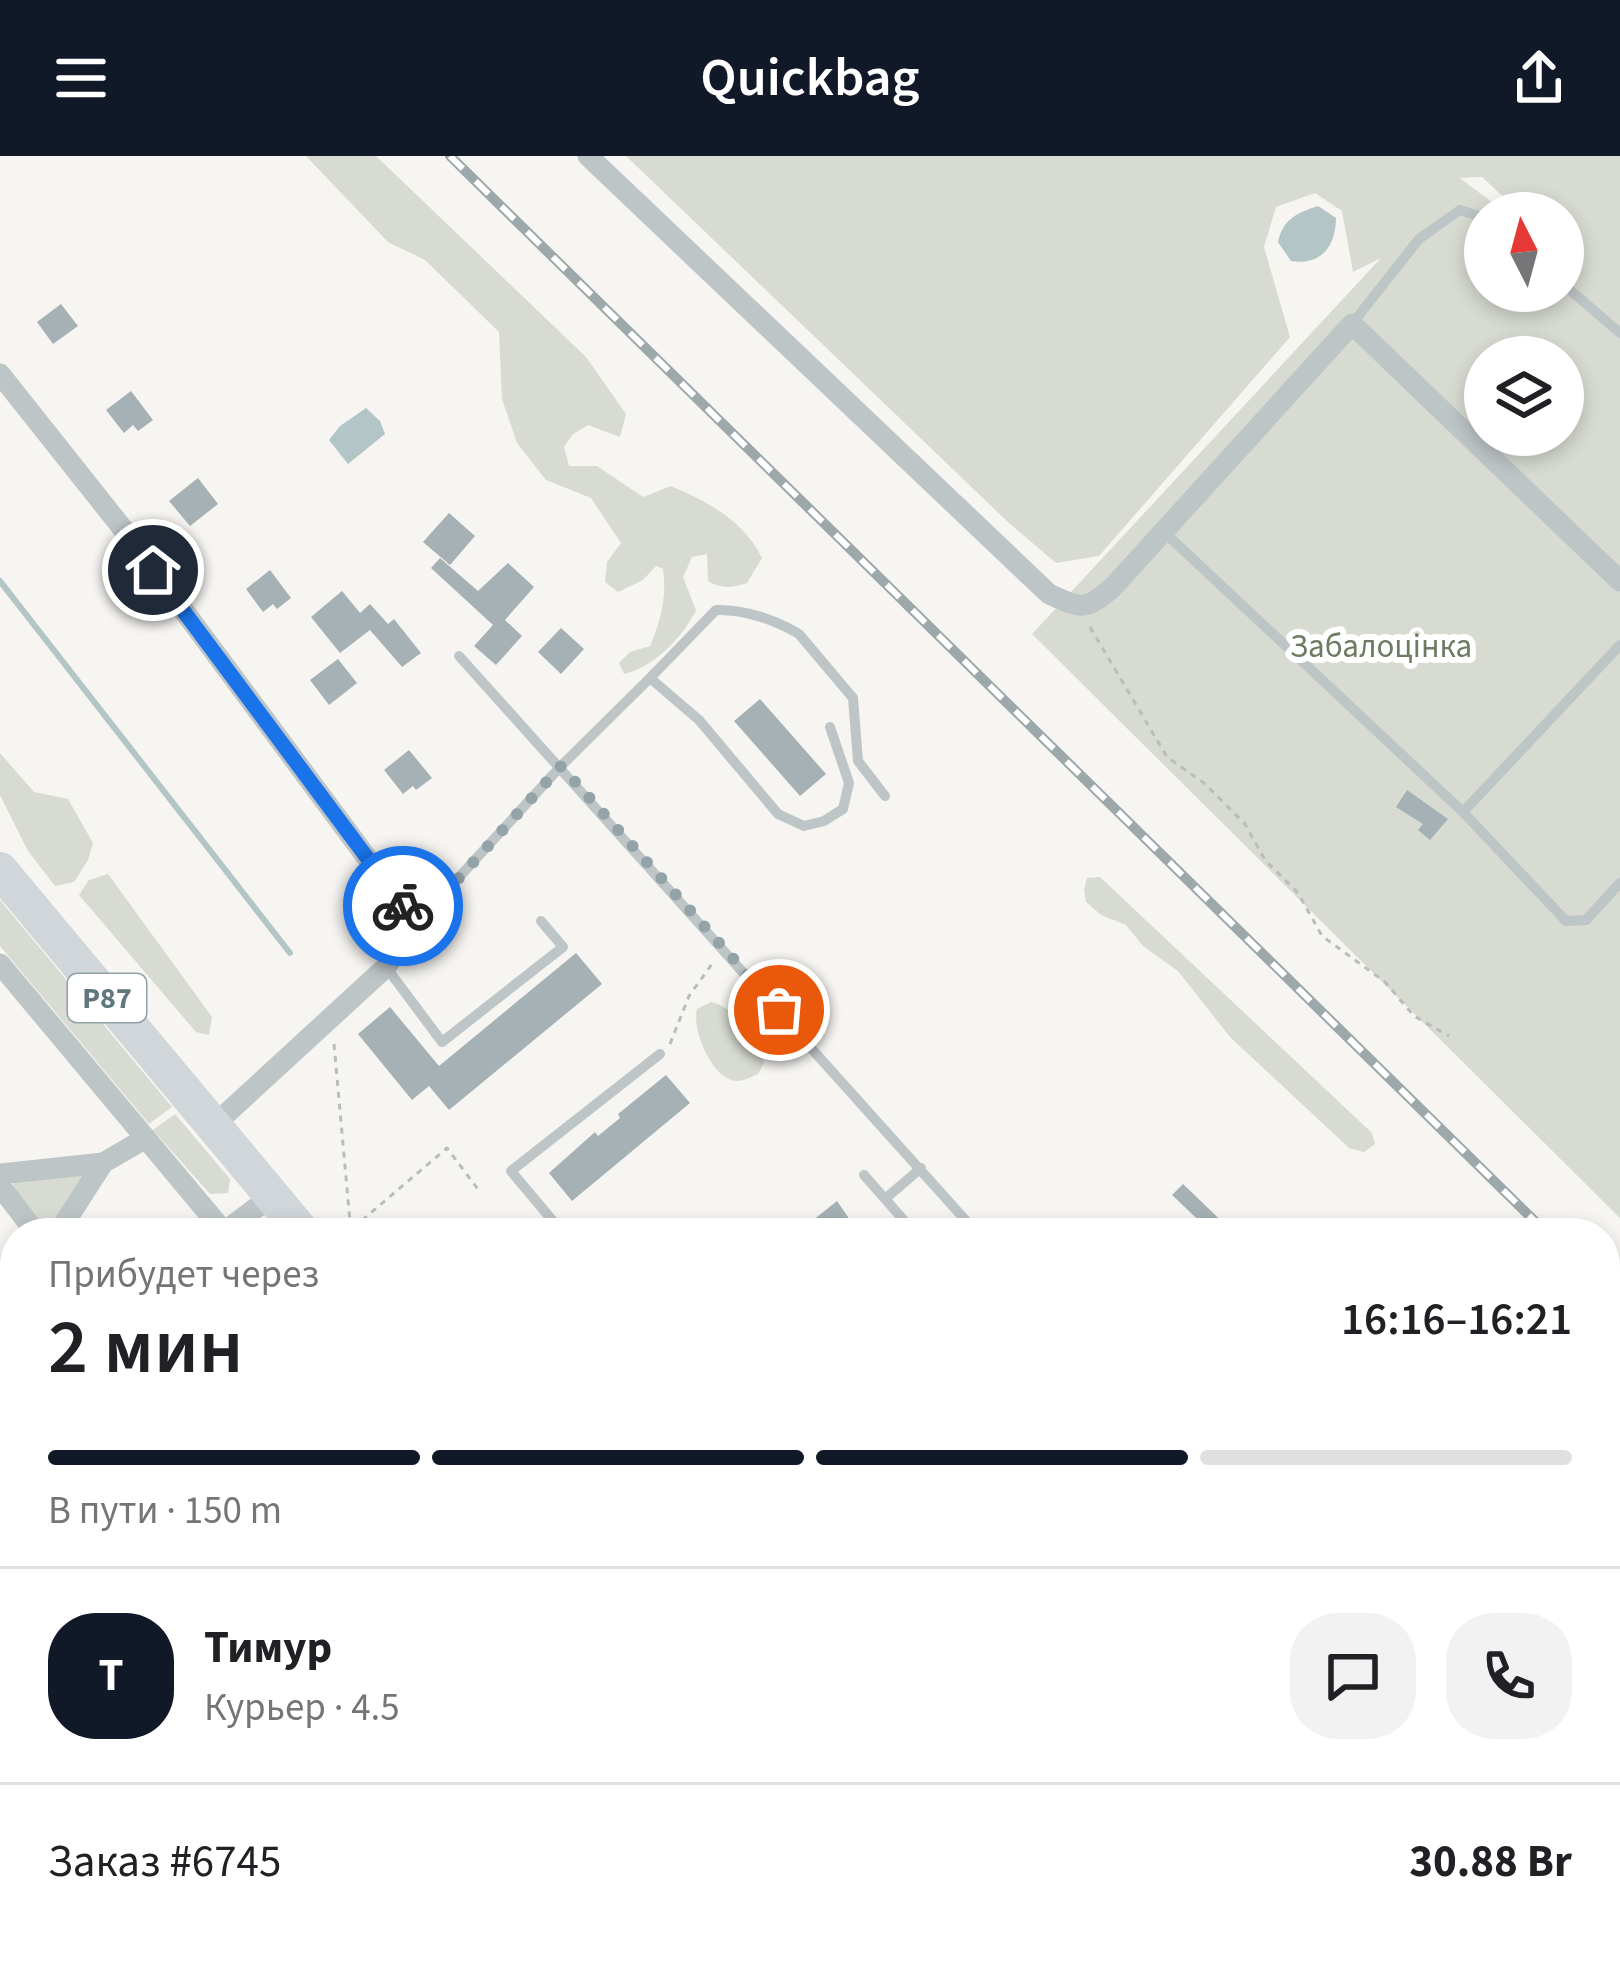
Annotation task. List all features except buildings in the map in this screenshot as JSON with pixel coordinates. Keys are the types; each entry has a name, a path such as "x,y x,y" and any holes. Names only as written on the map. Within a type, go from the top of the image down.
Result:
{"main road":[{"name":"Р87","path":"0,870 290,1218"}],"street":[{"path":"588,156 1049,594 1078,607 1093,604 1113,587 1352,323 1620,581"},
{"path":"0,374 127,534 416,925 386,967 214,1125"},
{"path":"0,964 212,1218"},
{"path":"0,1174 103,1163 146,1138"},
{"path":"68,1218 103,1163"},
{"path":"0,1186 25,1218"},
{"path":"243,1218 272,1196"}],"lane":[{"path":"1352,323 1419,239 1464,211"},
{"path":"1584,302 1620,333"},
{"path":"1163,531 1463,812 1566,921 1586,920 1620,883"},
{"path":"416,925 561,766 716,610 736,609 799,634 853,698 858,761 885,796"},
{"path":"1463,812 1620,645"},
{"path":"459,656 963,1218"},
{"path":"650,678 699,720 778,814 804,826 824,821 843,808 849,783 830,727"},
{"path":"386,967 442,1042 563,946 541,921"},
{"path":"551,1218 512,1171 660,1054"},
{"path":"885,1199 921,1168"},
{"path":"864,1175 902,1218"}],"path":[{"path":"1078,607 1167,757 1204,783 1246,824 1265,860 1298,892 1322,936 1385,982 1414,1016 1450,1036"},
{"path":"660,1054 675,1039 689,995 722,946"},
{"path":"332,1019 350,1218"},
{"path":"366,1218 447,1148 480,1192"}],"green space":[{"path":"306,156 376,156 586,357 626,414 620,437 588,425 573,434 564,447 569,466 597,466 643,497 671,486 724,514 762,558 747,583 713,584 708,581 707,554 692,557 683,577 696,610 691,620 656,658 624,674 619,663 630,652 650,646 654,637 664,599 663,569 656,566 643,580 618,592 605,582 607,562 621,543 591,498 546,480 517,443 502,399 499,332 425,260 388,242"},
{"name":"Забалоцінка","path":"626,156 1620,156 1620,1218 1032,634 1381,258 1353,272 1342,211 1315,193 1276,207 1264,247 1290,337 1099,556 1056,563"},
{"path":"0,753 34,792 68,799 93,843 74,882 55,886 28,851 0,795"},
{"path":"108,874 212,1017 209,1035 196,1032 79,895 89,880"},
{"path":"1100,877 1372,1133 1375,1144 1364,1152 1349,1148 1230,1037 1178,971 1143,946 1126,925 1101,915 1086,902 1087,878"},
{"path":"0,900 172,1107 149,1124 0,946"},
{"path":"711,1002 737,1017 751,1035 764,1063 758,1074 733,1080 709,1058 696,1017 697,1009"},
{"path":"175,1114 230,1179 228,1193 210,1194 153,1130"},
{"path":"89,1172 60,1218 32,1218 12,1190 15,1178"}],"shaded area":[{"path":"1318,206 1336,218 1330,245 1311,260 1291,261 1278,242 1283,228 1297,214"},
{"path":"366,408 380,421 385,434 348,464 329,440"}],"waterway":[{"path":"0,581 290,953"}],"railway":[{"path":"450,156 1532,1218"}],"way so far":[{"path":"403,906 416,925 561,766 779,1010"}],"route":[{"path":"153,570 403,906"}]}
